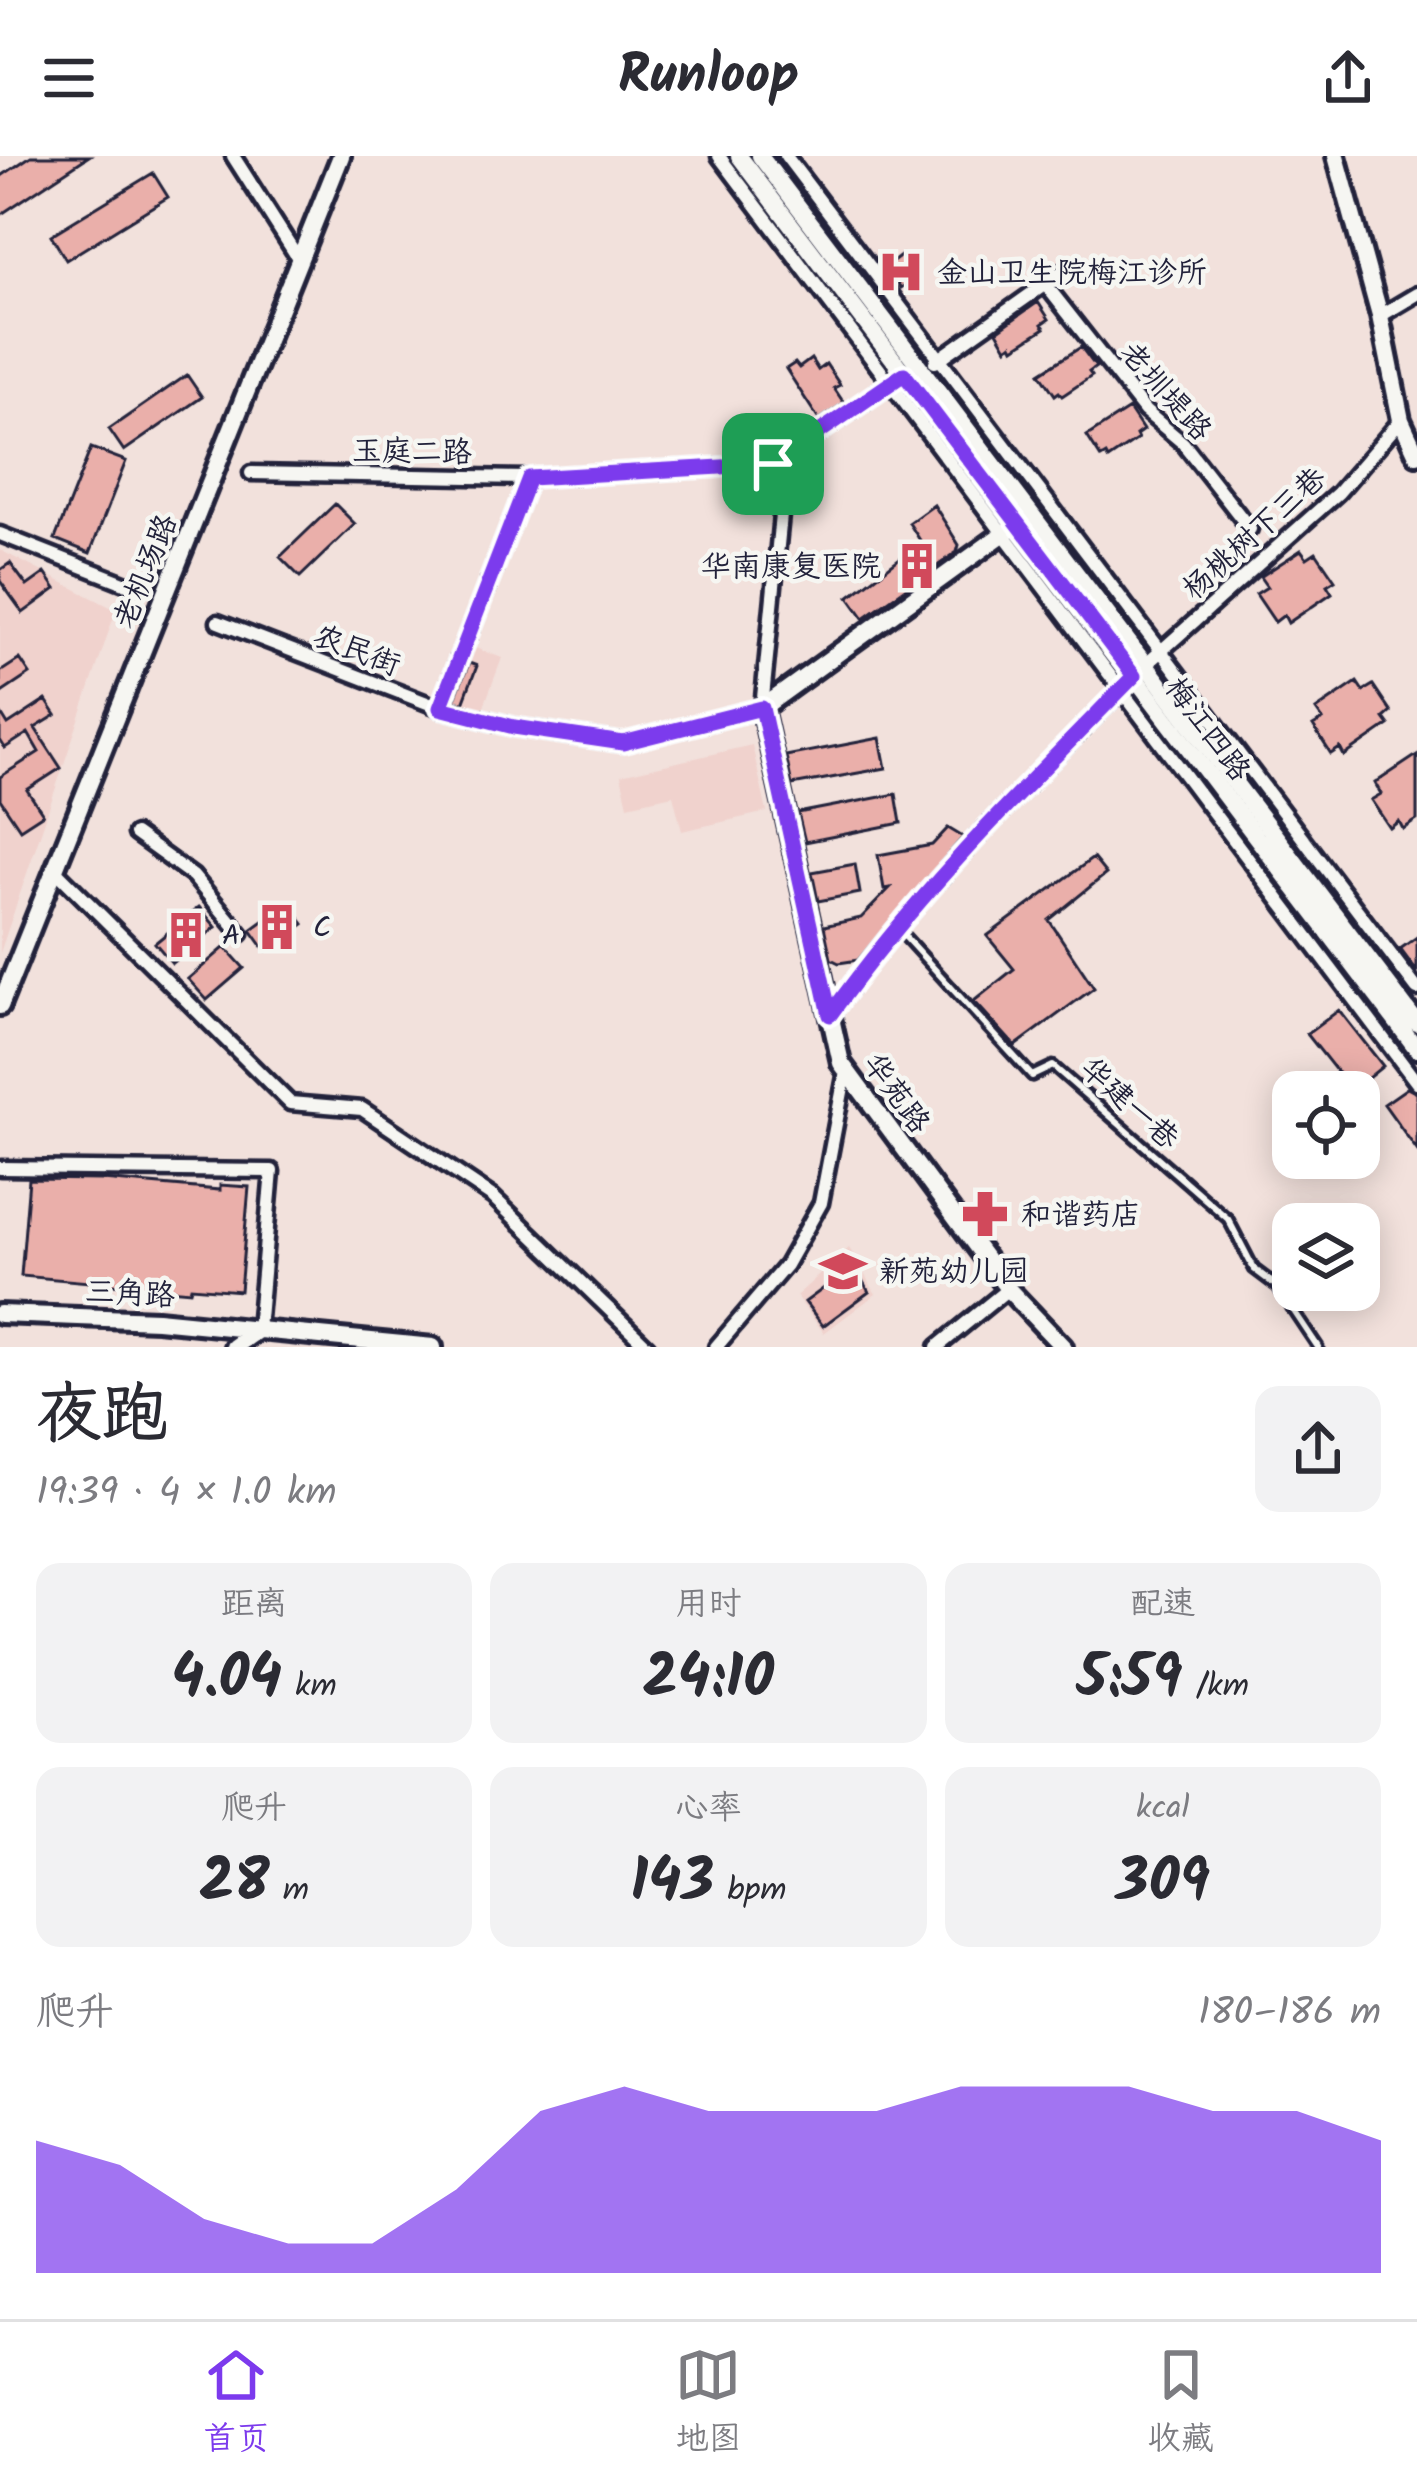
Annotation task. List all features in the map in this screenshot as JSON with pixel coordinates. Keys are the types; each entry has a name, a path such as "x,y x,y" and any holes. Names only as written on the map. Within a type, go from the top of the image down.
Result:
{"street":[{"path":"233,156 298,258"},
{"name":"老机场路","path":"0,1006 341,156"},
{"path":"719,156 1417,1083"},
{"name":"梅江四路","path":"739,156 1417,1048"},
{"name":"梅江四路","path":"760,156 1417,1022"},
{"path":"786,156 1417,988"},
{"path":"1336,156 1380,316 1401,420 1417,455"},
{"name":"玉庭二路","path":"251,473 529,478 773,464 1068,268"},
{"name":"老圳堤路","path":"1045,284 1145,411 1183,443 1250,530"},
{"path":"1380,316 1417,294"},
{"name":"杨桃树下三巷","path":"830,1015 956,856 1134,676 1338,493 1401,420"},
{"path":"762,708 787,454"},
{"path":"440,708 529,478"},
{"path":"762,708 1018,523"},
{"path":"0,534 132,586"},
{"name":"农民街","path":"218,622 440,708 514,727 623,743 762,708"},
{"name":"华苑路","path":"762,708 841,1063 1008,1289 1063,1347"},
{"path":"135,835 193,876 241,934"},
{"path":"53,869 290,1103 362,1108 493,1198 648,1347"},
{"path":"716,1347 786,1265 821,1203 846,1071"},
{"path":"0,1168 272,1171 258,1330 234,1347"},
{"path":"938,1347 1008,1289"},
{"name":"三角路","path":"0,1313 158,1320 433,1347"}],"lane":[{"name":"华建一巷","path":"896,927 1032,1076 1053,1066 1228,1220 1254,1269 1278,1287 1318,1347"}],"shaded area":[{"path":"0,550 116,610 0,953"},
{"path":"470,646 502,658 481,714 448,702"},
{"path":"752,745 767,812 682,831 673,795 628,805 621,775"},
{"name":"新苑幼儿园","path":"849,1248 876,1294 824,1333 796,1296"}],"building":[{"path":"31,156 89,156 0,215 0,177"},
{"path":"153,173 168,197 66,260 51,235"},
{"name":"金山卫生院梅江诊所","path":"902,255 917,277 901,288 886,267"},
{"path":"1038,302 1049,319 1042,324 1045,328 1007,348 997,331"},
{"path":"1081,347 1096,367 1089,372 1092,376 1062,396 1055,395 1040,373"},
{"path":"811,359 818,370 826,364 840,385 834,388 844,403 819,420 786,369 795,363 799,368"},
{"path":"187,375 202,397 124,451 109,429"},
{"path":"1129,409 1143,430 1136,435 1138,439 1108,459 1106,455 1101,458 1087,436"},
{"path":"91,448 126,461 90,553 55,539"},
{"path":"335,504 355,524 300,577 280,557"},
{"name":"华南康复医院","path":"934,505 959,545 957,552 864,618 849,597 921,542 909,523"},
{"path":"1301,550 1307,558 1316,552 1335,580 1327,585 1332,593 1288,623 1284,615 1275,622 1256,594 1267,587 1260,577"},
{"path":"10,563 27,586 45,573 56,589 23,613 0,581 0,570"},
{"path":"20,659 30,674 0,694 0,672"},
{"path":"469,663 477,666 463,703 454,701"},
{"path":"1357,682 1363,691 1373,685 1391,712 1384,718 1389,725 1344,756 1340,748 1331,754 1313,726 1323,720 1316,710"},
{"path":"46,700 56,715 35,728 61,768 27,790 43,814 20,829 0,799 0,777 39,752 28,733 5,748 0,740 0,712 8,725"},
{"path":"880,738 886,768 792,785 786,756"},
{"path":"1417,755 1417,820 1403,829 1399,821 1390,828 1371,800 1381,794 1375,783"},
{"path":"896,794 901,823 805,842 798,813"},
{"path":"948,828 963,837 858,960 839,963 831,959 824,926 861,918 890,888 884,889 878,855 932,845"},
{"path":"1093,858 1106,874 1049,920 1094,988 1015,1046 974,1001 1014,969 987,936"},
{"path":"855,864 860,893 818,901 812,872"},
{"name":"C","path":"288,903 304,924 266,951 251,930"},
{"name":"A","path":"199,907 216,927 172,963 155,943"},
{"path":"1417,937 1417,972 1400,949"},
{"path":"225,947 244,968 207,1000 188,979"},
{"path":"1339,1010 1383,1066 1377,1071 1336,1071 1307,1034"},
{"path":"1407,1088 1417,1093 1417,1150 1384,1104"},
{"path":"29,1179 220,1190 220,1185 249,1187 240,1291 21,1276"},
{"path":"854,1266 869,1292 823,1326 805,1302"}],"place":[{"name":"金山卫生院梅江诊所","path":"901,272"},
{"name":"华南康复医院","path":"917,566"},
{"name":"C","path":"277,927"},
{"name":"A","path":"186,935"},
{"name":"和谐药店","path":"985,1214"},
{"name":"新苑幼儿园","path":"843,1271"}],"route":[{"path":"904,374 1134,676 956,856 878,948 830,1015 762,708 623,743 514,727 440,708 529,478 773,464 904,374"}]}
